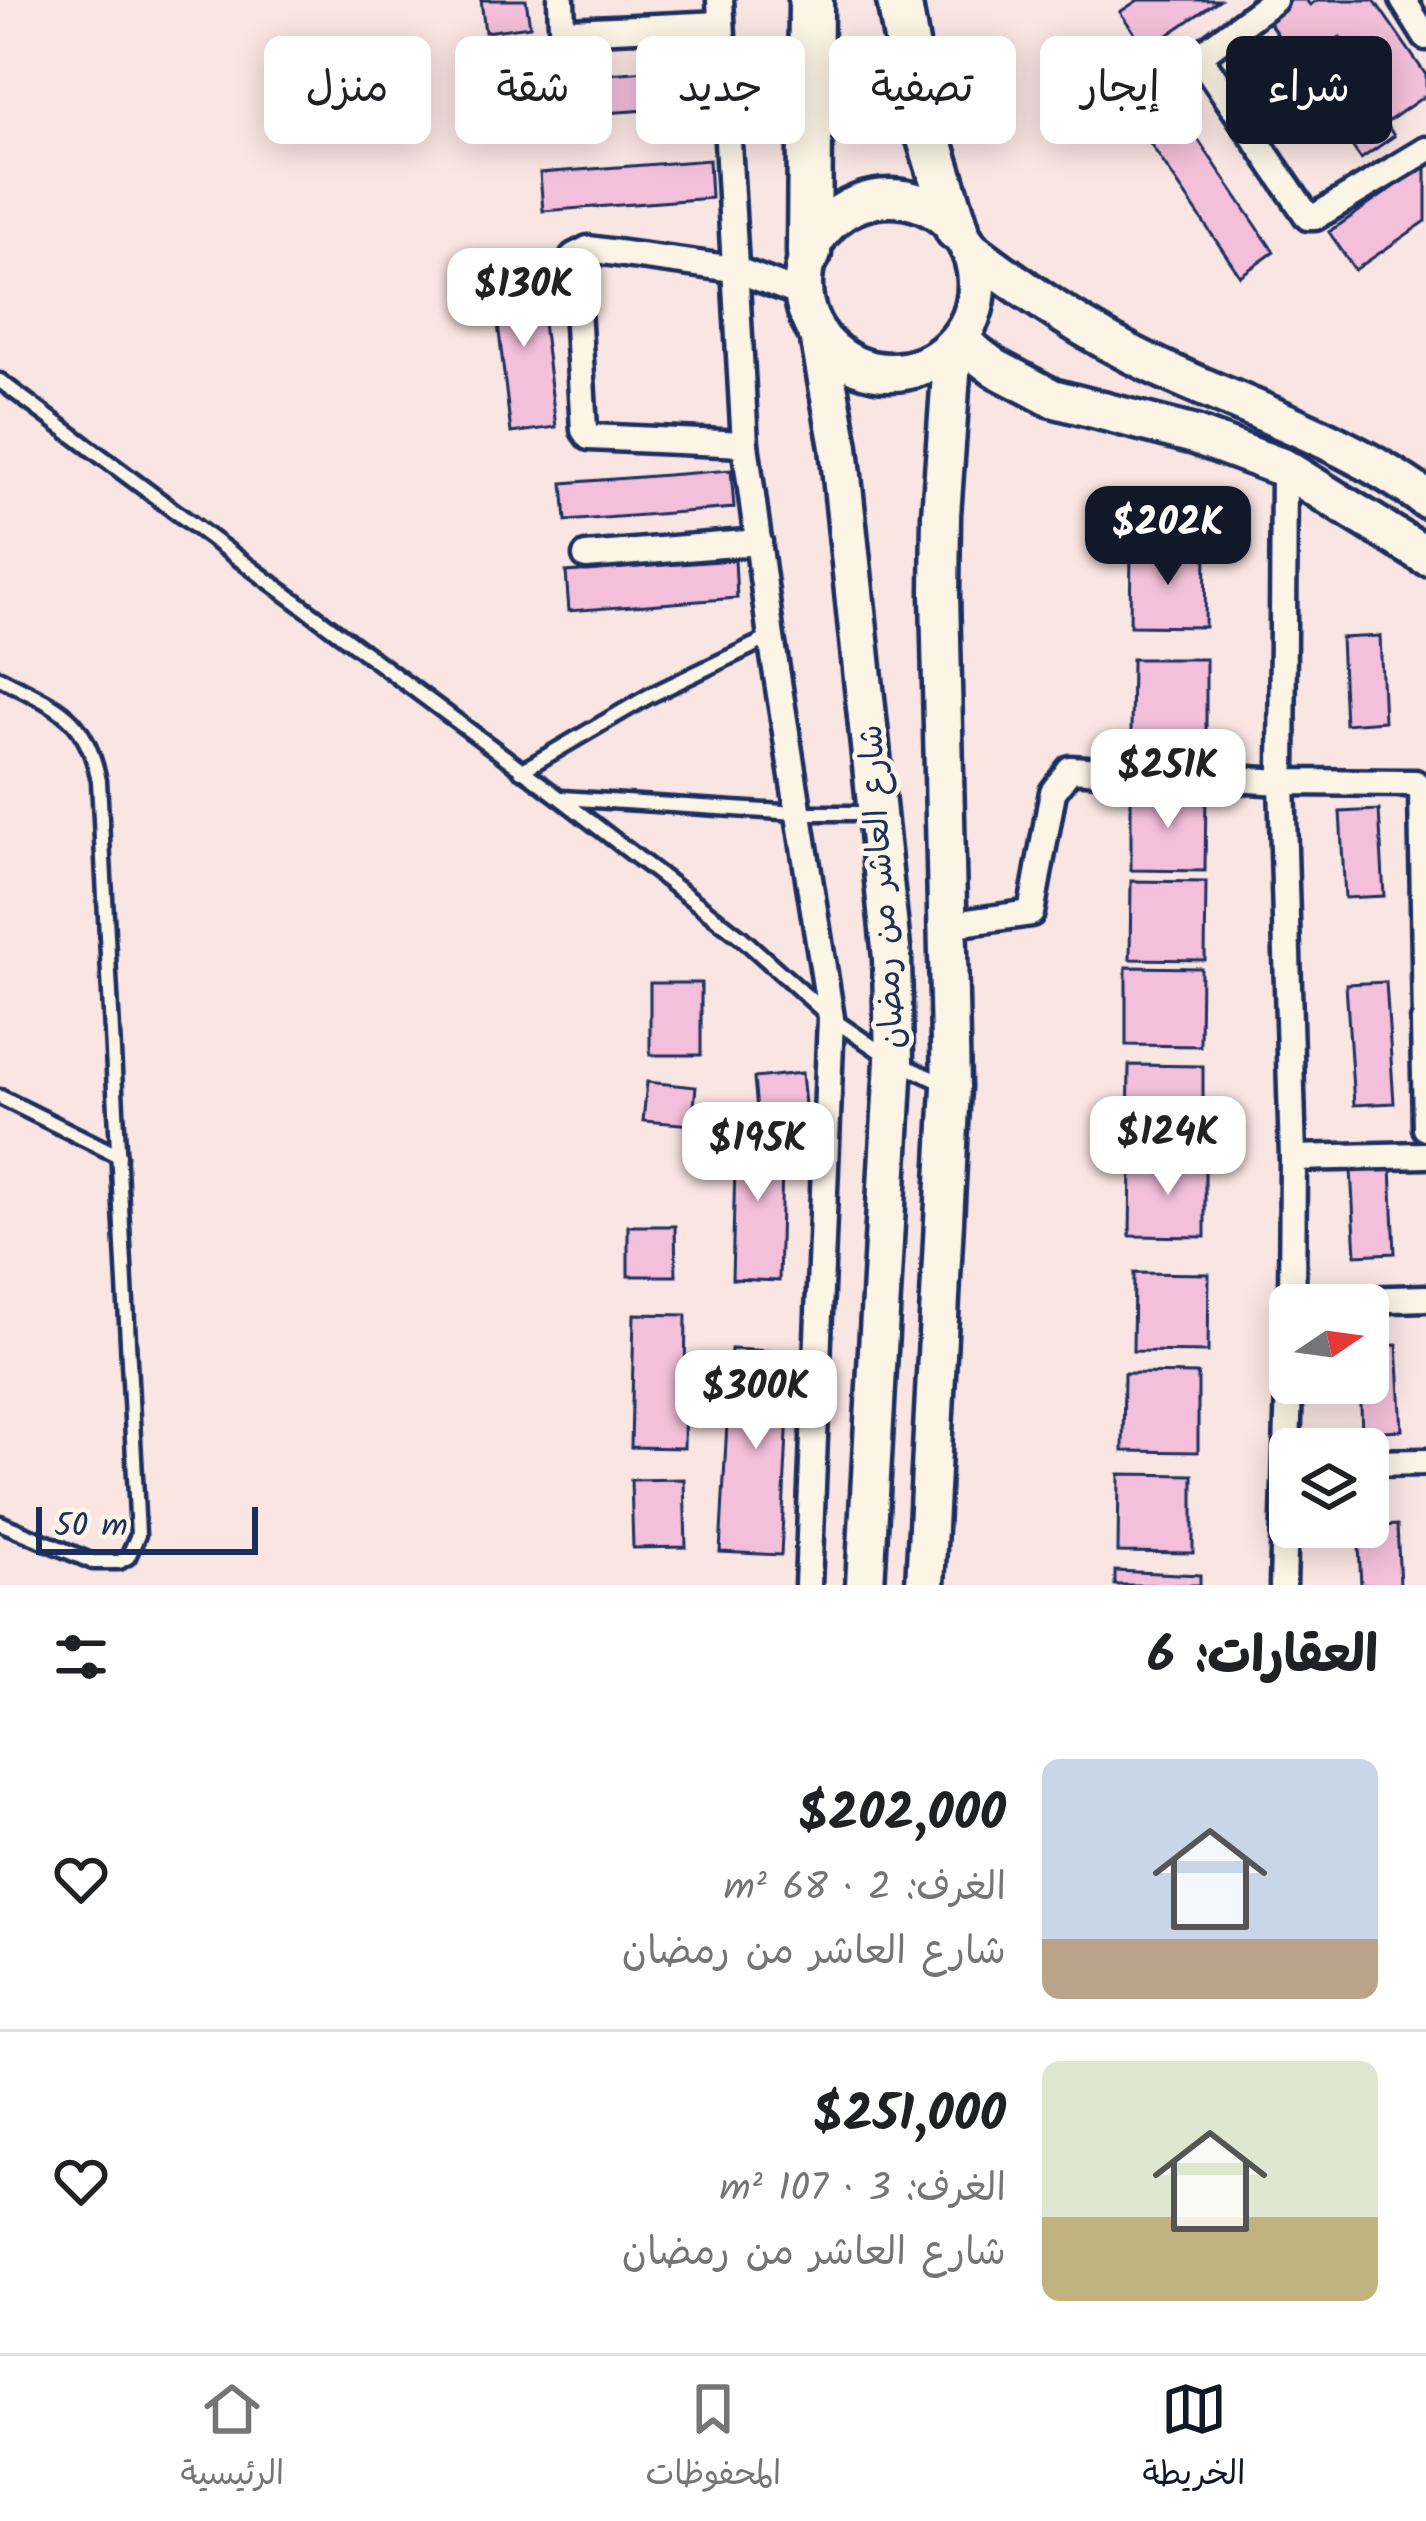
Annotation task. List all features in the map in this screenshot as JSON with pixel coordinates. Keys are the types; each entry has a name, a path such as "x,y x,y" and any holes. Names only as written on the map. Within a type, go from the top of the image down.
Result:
{"highway":[{"path":"809,253 811,0"},
{"path":"899,0 917,100 963,239"}],"main road":[{"path":"963,239 976,272 977,297 971,320 956,343 933,362 884,373 848,361 819,335 804,295 809,253 835,217 876,199 920,203 940,213 963,239 1085,328 1147,362 1340,447 1426,499"},
{"name":"شارع العاشر من رمضان","path":"819,335 838,447 892,958 894,1061 866,1585"},
{"path":"956,343 1052,398 1196,435 1284,468 1426,556"},
{"name":"شارع العاشر من رمضان","path":"925,1585 952,1088 940,515 956,343"}],"street":[{"path":"561,0 562,26 571,31 720,12 745,444 831,1018 808,1585"},
{"path":"1274,0 1199,56 1308,217 1426,150"},
{"path":"1403,0 1426,37"},
{"path":"745,444 589,436 584,430 575,254 588,249 734,269 804,295"},
{"path":"1284,468 1282,782 1292,1284"},
{"path":"586,556 759,542"},
{"path":"948,926 1031,913 1053,792 1070,769 1084,766 1282,782 1415,783 1423,791 1425,833 1426,1128"},
{"path":"1293,1158 1426,1155"},
{"path":"1389,1300 1426,1298"},
{"path":"1389,1462 1426,1462"},
{"path":"1283,1585 1285,1548"}],"lane":[{"path":"0,381 560,798 742,938 831,1018 894,1061 952,1088"},
{"path":"521,771 649,696 771,637"},
{"path":"0,678 71,718 84,732 95,760 136,1548 119,1562 93,1562 0,1522"},
{"path":"560,798 798,813 878,813"},
{"path":"0,1097 119,1156"}],"building":[{"path":"481,0 526,0 530,26 485,32"},
{"path":"1138,0 1219,0 1166,36 1136,36 1120,12"},
{"path":"1286,0 1306,0 1310,5 1317,0 1374,0 1426,75 1426,95 1392,119 1392,36 1278,36 1264,15"},
{"path":"636,72 636,111 612,112 612,74"},
{"path":"1151,144 1201,144 1274,252 1240,276"},
{"path":"1351,144 1383,144 1361,159"},
{"path":"709,160 711,198 543,211 540,173"},
{"path":"1426,165 1426,221 1355,270 1329,232"},
{"path":"536,267 556,427 511,433 492,273"},
{"path":"731,470 734,508 566,521 563,483"},
{"path":"1131,548 1206,549 1205,627 1130,626"},
{"path":"735,560 737,598 569,611 566,572"},
{"path":"1380,636 1384,721 1345,724 1341,638"},
{"path":"1132,659 1206,659 1206,737 1131,736"},
{"path":"1131,792 1206,793 1205,871 1131,870"},
{"path":"1379,810 1384,896 1345,898 1340,812"},
{"path":"1131,881 1206,882 1205,960 1130,959"},
{"path":"1126,967 1201,968 1200,1046 1126,1045"},
{"path":"1386,982 1394,1103 1354,1105 1346,984"},
{"path":"650,983 701,983 701,1055 650,1055"},
{"path":"1129,1065 1203,1066 1203,1144 1128,1143"},
{"path":"802,1073 806,1116 758,1121 754,1078"},
{"path":"647,1082 696,1087 692,1125 643,1121"},
{"path":"736,1128 783,1129 779,1281 732,1279"},
{"path":"1131,1158 1205,1159 1205,1237 1130,1236"},
{"path":"1391,1167 1395,1253 1356,1255 1351,1170"},
{"path":"628,1226 675,1226 676,1276 628,1276"},
{"path":"1134,1273 1209,1274 1208,1352 1133,1351"},
{"path":"634,1314 686,1315 684,1448 631,1447"},
{"path":"1389,1345 1397,1345 1402,1430 1362,1428 1361,1404 1389,1404"},
{"path":"731,1349 791,1352 781,1555 720,1552"},
{"path":"1124,1373 1198,1374 1198,1452 1123,1451"},
{"path":"1119,1474 1193,1475 1193,1553 1118,1552"},
{"path":"684,1479 686,1547 633,1548 631,1480"},
{"path":"1389,1525 1397,1525 1400,1585 1361,1585 1359,1548 1389,1548"},
{"path":"1115,1571 1200,1575 1200,1585 1115,1585"}]}
